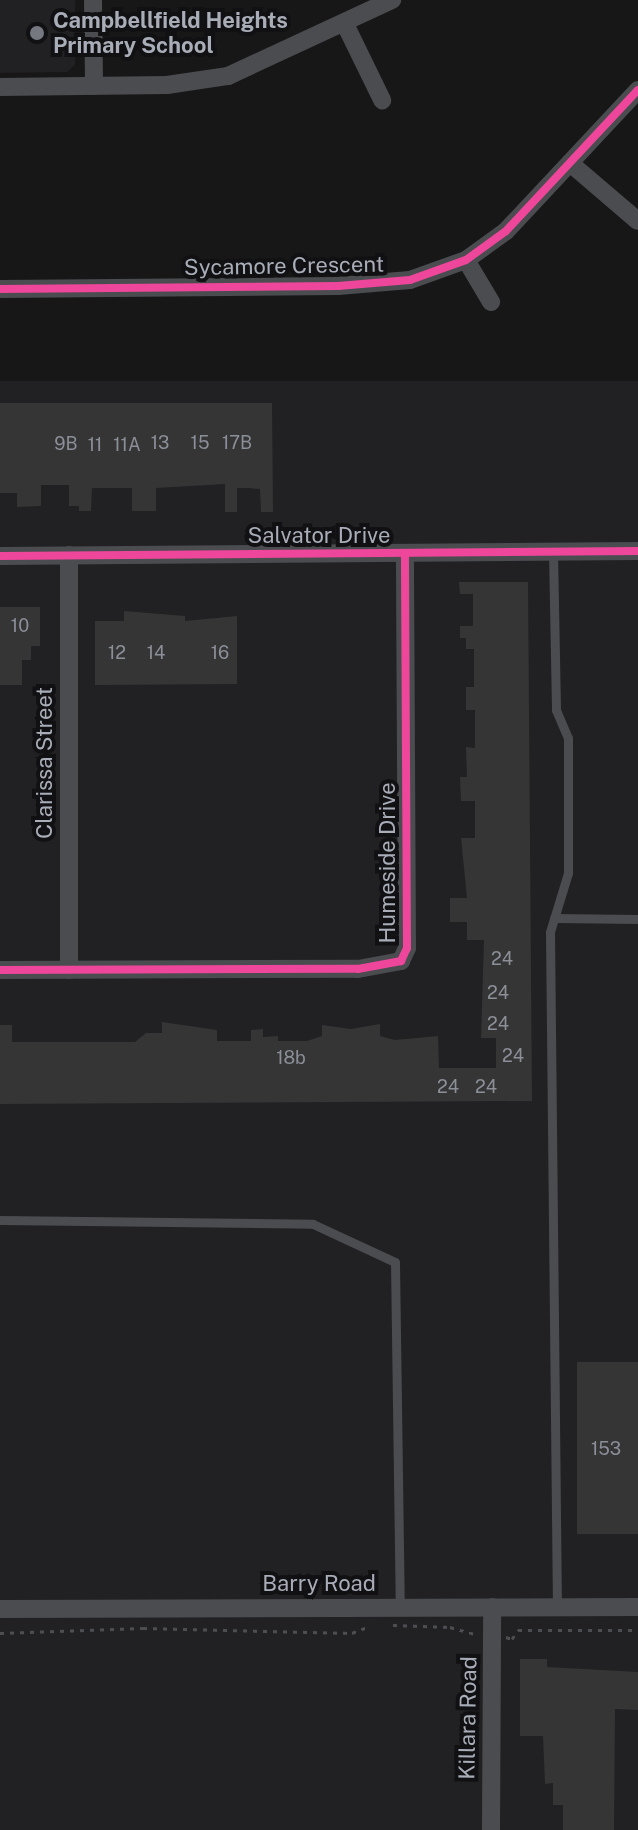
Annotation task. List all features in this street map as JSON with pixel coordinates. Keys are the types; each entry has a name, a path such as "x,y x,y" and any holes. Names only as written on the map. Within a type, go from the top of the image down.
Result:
{"street":[{"path":"93,0 94,86"},
{"path":"0,87 167,85 228,76 392,0"},
{"path":"345,24 382,100"},
{"name":"Sycamore Crescent","path":"0,289 338,286 410,280 466,260 506,231 638,90"},
{"path":"570,163 638,221"},
{"path":"466,260 491,302"},
{"name":"Salvator Drive","path":"0,556 638,551"},
{"name":"Humeside Drive","path":"0,970 358,969 401,961 407,948 405,553"},
{"name":"Clarissa Street","path":"69,555 69,970"},
{"name":"Killara Road","path":"491,1830 492,1607"},
{"name":"Barry Road","path":"0,1609 638,1607"}],"lane":[{"path":"553,552 556,710 568,738 568,873 550,932 557,1607"},
{"path":"554,918 638,919"},
{"path":"0,1220 313,1224 395,1262 400,1608"}],"path":[{"path":"389,1624 492,1634 512,1639 518,1630 638,1630"},
{"path":"0,1633 143,1628 352,1633 379,1625"}],"shaded area":[{"name":"Campbellfield Heights Primary School","path":"0,0 75,0 75,65 67,72 0,73"},
{"path":"0,381 638,381 638,1830 0,1830"}],"building":[{"path":"0,403 272,403 273,512 261,512 260,489 237,488 237,512 225,512 225,484 156,488 156,511 132,511 132,488 92,488 91,511 79,511 79,506 69,506 69,485 41,485 41,506 17,507 17,493 0,493"},
{"path":"459,582 528,582 532,1101 0,1104 0,1025 12,1025 12,1042 135,1042 146,1033 162,1033 162,1022 217,1030 217,1041 251,1041 251,1030 263,1029 263,1037 278,1036 278,1041 307,1041 322,1036 322,1025 351,1029 380,1024 380,1036 395,1040 438,1036 439,1068 496,1068 496,1038 481,1038 484,940 467,940 467,922 450,922 450,898 467,898 461,838 475,838 475,801 461,801 460,777 467,777 466,747 475,748 475,710 466,710 466,687 474,687 474,649 466,649 466,638 460,638 460,626 473,626 473,594 460,594"},
{"path":"0,607 40,607 40,646 31,646 31,660 22,660 22,685 0,685"},
{"path":"124,611 185,616 185,621 237,616 237,684 95,685 95,621 124,621"},
{"path":"577,1362 638,1362 638,1534 577,1534"},
{"path":"520,1659 547,1659 547,1667 638,1672 638,1710 615,1709 614,1830 563,1830 563,1805 553,1805 553,1783 545,1784 543,1736 520,1736"}],"cycle path":[{"path":"0,289 338,286 410,280 466,260 506,231 638,90"},
{"path":"0,556 638,551"},
{"path":"0,970 358,969 401,961 407,948 405,553"}],"place":[{"name":"Campbellfield Heights Primary School","path":"37,33"}]}
